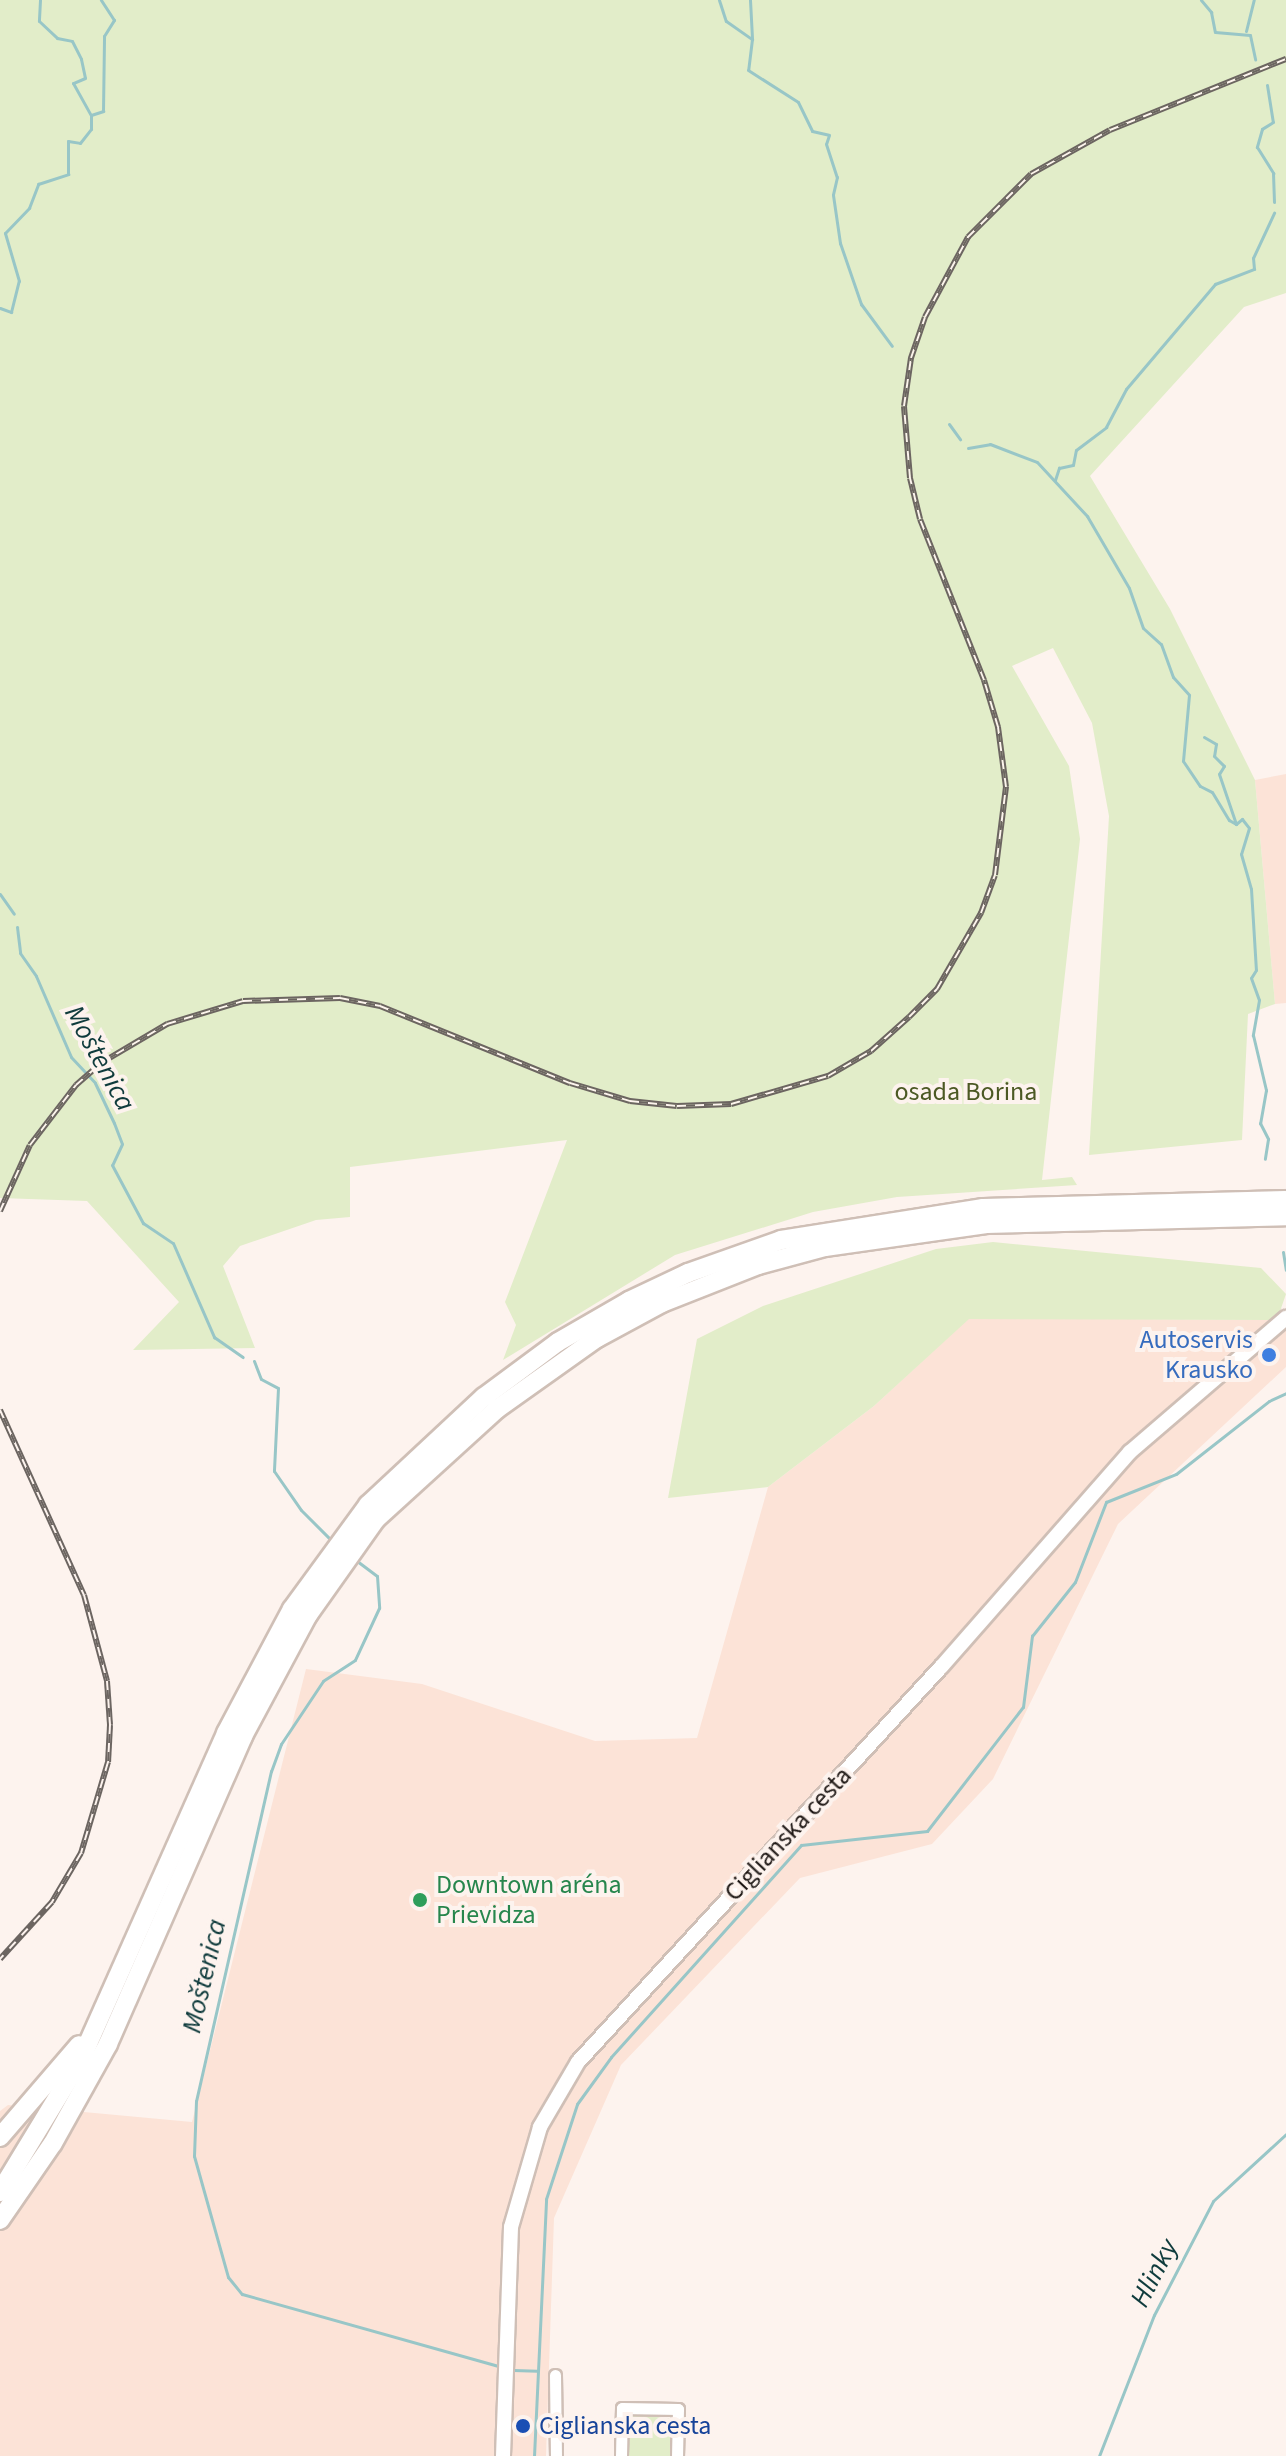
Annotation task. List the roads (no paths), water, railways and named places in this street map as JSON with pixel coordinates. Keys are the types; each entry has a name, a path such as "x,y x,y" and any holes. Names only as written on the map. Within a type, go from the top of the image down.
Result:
{"main road":[{"path":"0,2192 101,2019 232,1721 330,1565 433,1441 558,1342 629,1301 723,1259 814,1233 942,1212 1286,1200"},
{"path":"353,1534 445,1452 570,1356 662,1303 758,1265 855,1242 973,1226 1286,1216"},
{"path":"0,2220 53,2143 108,2044 243,1736 330,1565"},
{"path":"0,2137 101,2019"}],"street":[{"name":"Ciglianska cesta","path":"503,2456 507,2263 516,2205 540,2127 578,2062 941,1667 1130,1452 1286,1318"},
{"path":"555,2375 556,2456"},
{"path":"621,2456 622,2408 678,2409 677,2456"}],"waterway":[{"path":"40,0 39,21 57,38 72,41 81,59 85,78 73,83 91,115"},
{"path":"0,308 11,312 19,281 5,233 29,208 38,184 68,174 68,141 80,143 91,129 91,115 103,111 104,36 114,20 101,0"},
{"path":"719,0 726,21 752,39 748,70 798,102 812,131 829,135 826,144 837,177 833,195 840,243 861,304 892,346"},
{"path":"750,0 752,39"},
{"path":"1201,0 1211,12 1215,32 1250,35 1255,59"},
{"path":"1246,31 1254,0"},
{"path":"1267,85 1273,122 1262,129 1257,147 1273,173 1274,202"},
{"path":"1055,480 1059,468 1073,465 1076,450 1106,427 1126,389 1215,284 1254,269 1253,258 1274,213"},
{"path":"949,424 960,439"},
{"path":"968,448 990,444 1037,462 1087,516 1129,588 1143,628 1161,644 1173,677 1189,695 1183,761 1200,786 1212,792 1229,820 1236,824 1242,819 1249,828 1241,854 1251,889 1256,970 1251,978 1259,1000 1253,1035 1266,1090 1260,1123 1268,1139 1265,1159"},
{"path":"1204,737 1216,744 1214,756 1224,766 1219,774 1236,824"},
{"name":"Moštenica","path":"0,894 14,914"},
{"name":"Moštenica","path":"17,927 20,953 36,976 71,1057 95,1083 114,1123 122,1144 112,1165 143,1223 173,1243 214,1337 243,1357"},
{"path":"1283,1252 1286,1270"},
{"name":"Moštenica","path":"254,1361 261,1379 278,1388 274,1471 301,1510 332,1541"},
{"path":"534,2456 546,2199 577,2104 611,2057 801,1845 927,1831 1023,1707 1032,1636 1075,1582 1106,1502 1176,1474 1269,1401 1286,1393"},
{"name":"Moštenica","path":"357,1561 377,1576 379,1608 355,1660 323,1681 281,1744 271,1771 196,2101 194,2156 228,2277 242,2294 501,2367"},
{"name":"Hlinky","path":"1099,2456 1154,2315 1213,2201 1286,2134"},
{"name":"Moštenica","path":"513,2370 537,2371"}],"railway":[{"path":"0,1211 30,1145 76,1085 101,1063 167,1024 243,1001 340,998 380,1006 570,1083 630,1101 677,1106 731,1104 828,1076 871,1051 909,1017 937,989 981,913 995,875 1006,787 998,727 984,680 920,519 910,478 904,406 911,358 925,317 968,237 1031,174 1110,130 1286,59"},
{"path":"0,1410 84,1595 107,1681 110,1725 108,1762 81,1853 52,1902 0,1959"}],"place":[{"name":"Autoservis Krausko","path":"1269,1355"},
{"name":"Downtown aréna Prievidza","path":"420,1900"},
{"name":"Ciglianska cesta","path":"523,2426"}],"park label":[{"name":"osada Borina","path":"966,1092"}]}
